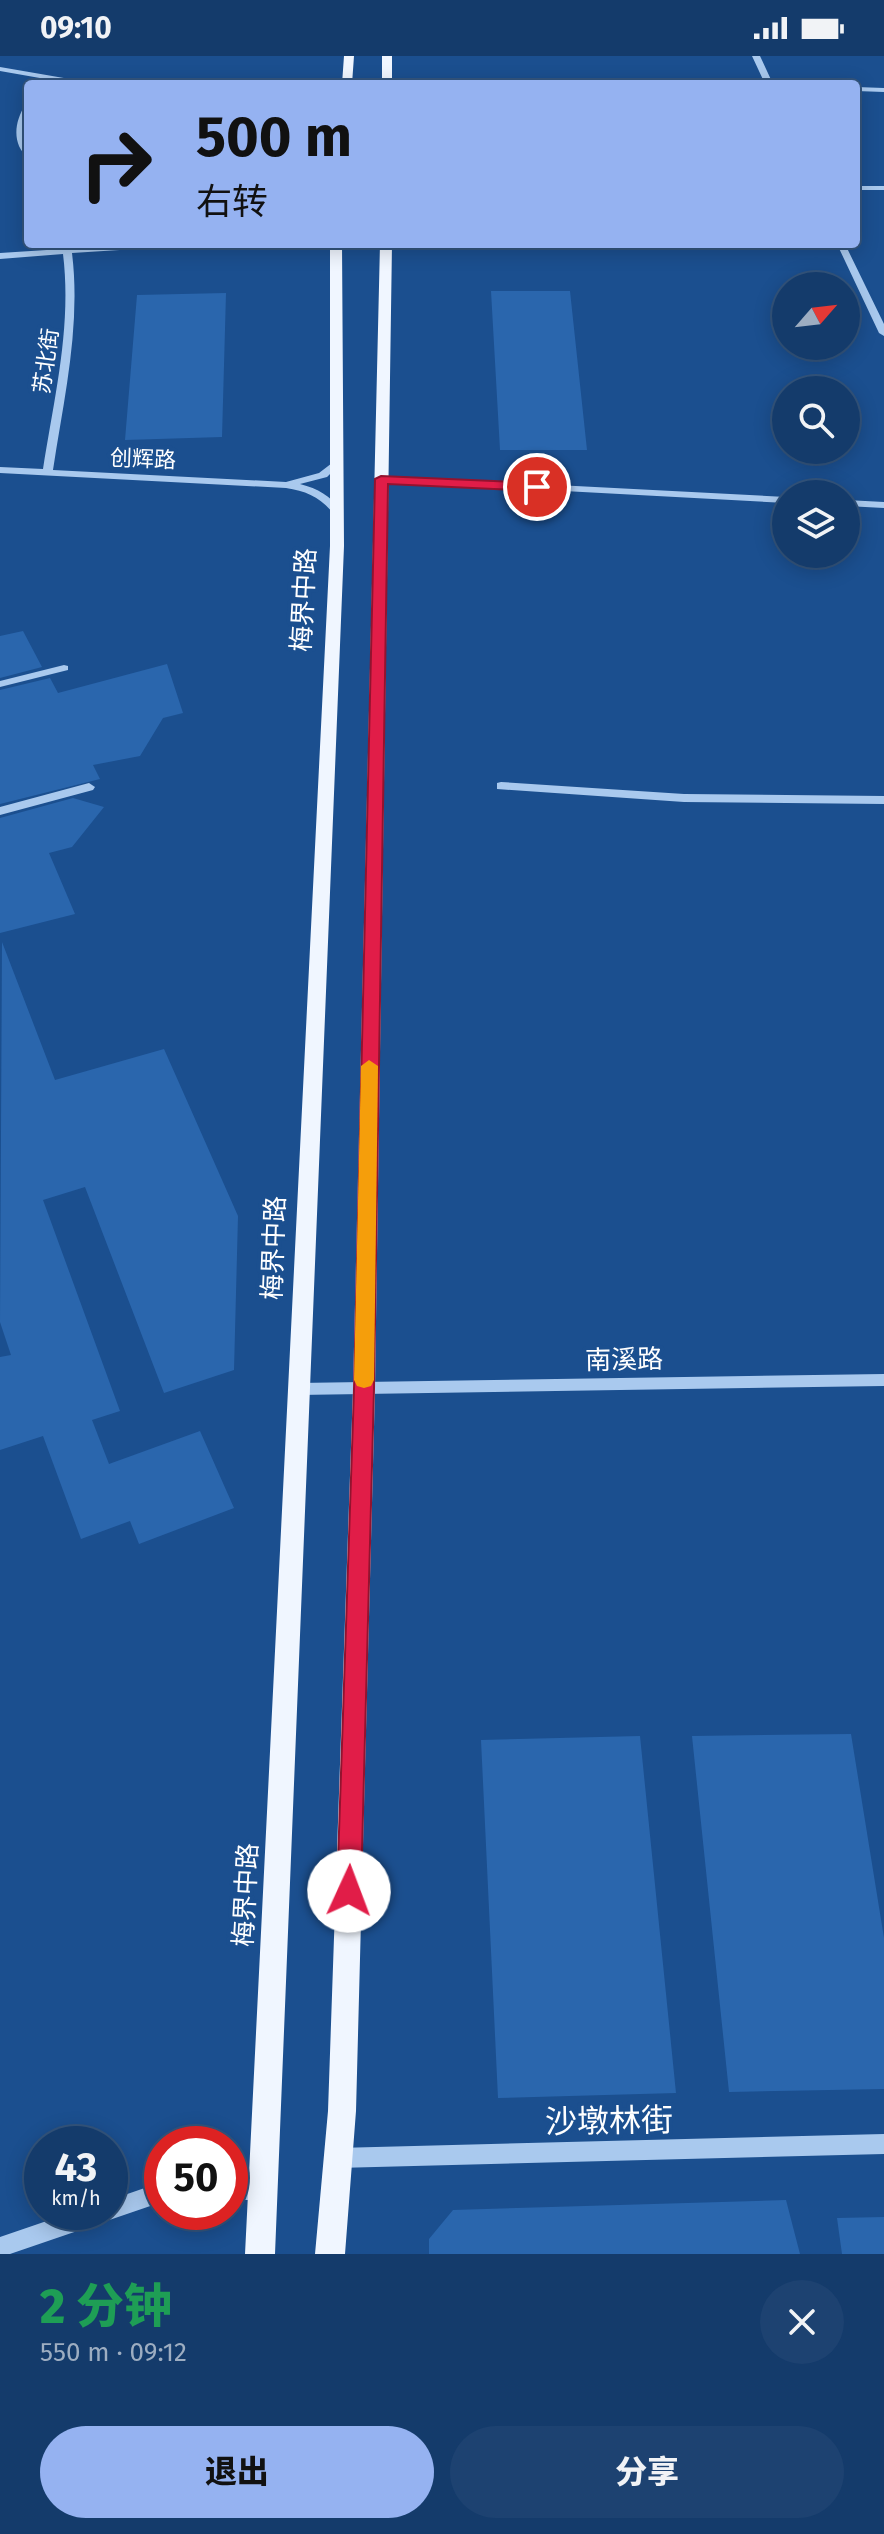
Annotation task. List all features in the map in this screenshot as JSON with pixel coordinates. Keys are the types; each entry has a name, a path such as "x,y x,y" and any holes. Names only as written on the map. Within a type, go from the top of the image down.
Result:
{"main road":[{"path":"347,80 349,56"},
{"path":"387,56 387,80"},
{"name":"梅界中路","path":"260,2254 337,511 336,248"},
{"path":"330,2254 342,2095 364,1389 386,248"}],"street":[{"path":"756,56 767,80"},
{"path":"0,69 48,80"},
{"path":"860,89 884,90"},
{"path":"24,114 19,122 19,141 24,149"},
{"path":"860,188 884,188"},
{"path":"0,256 87,248"},
{"path":"843,248 884,333"},
{"name":"苏北街","path":"47,474 70,318 67,249"},
{"path":"286,485 323,475 336,463"},
{"name":"创辉路","path":"0,470 286,485"},
{"path":"381,479 772,499"},
{"path":"286,485 318,491 329,499 337,511"},
{"path":"860,504 884,505"},
{"path":"0,684 64,668"},
{"path":"501,786 684,798 884,800"},
{"path":"0,811 89,787"},
{"name":"南溪路","path":"298,1389 884,1380"},
{"name":"沙墩林街","path":"336,2158 884,2144"},
{"path":"248,2190 263,2190"},
{"path":"0,2247 50,2230"}],"building":[{"path":"491,291 570,291 587,450 500,450"},
{"path":"226,293 222,437 125,440 137,295"},
{"path":"23,631 42,667 0,678 0,636"},
{"path":"167,664 183,713 163,718 140,756 93,765 100,779 0,804 0,690 50,678 58,693"},
{"path":"73,798 104,807 72,847 49,853 75,914 0,933 0,818"},
{"path":"2,942 55,1080 164,1049 238,1216 234,1370 164,1393 85,1187 43,1200 120,1411 92,1420 109,1464 200,1431 234,1508 139,1544 130,1521 81,1539 43,1436 0,1450 0,1357 11,1355 0,1322"},
{"path":"851,1734 884,1938 884,2089 729,2092 692,1736"},
{"path":"640,1736 676,2093 498,2098 481,1740"},
{"path":"786,2200 800,2254 429,2254 429,2239 453,2210"},
{"path":"884,2217 884,2254 842,2254 837,2218"}],"slow traffic":[{"path":"364,1380 369,1066"}],"route":[{"path":"349,1891 364,1389 381,479 537,487"}]}
